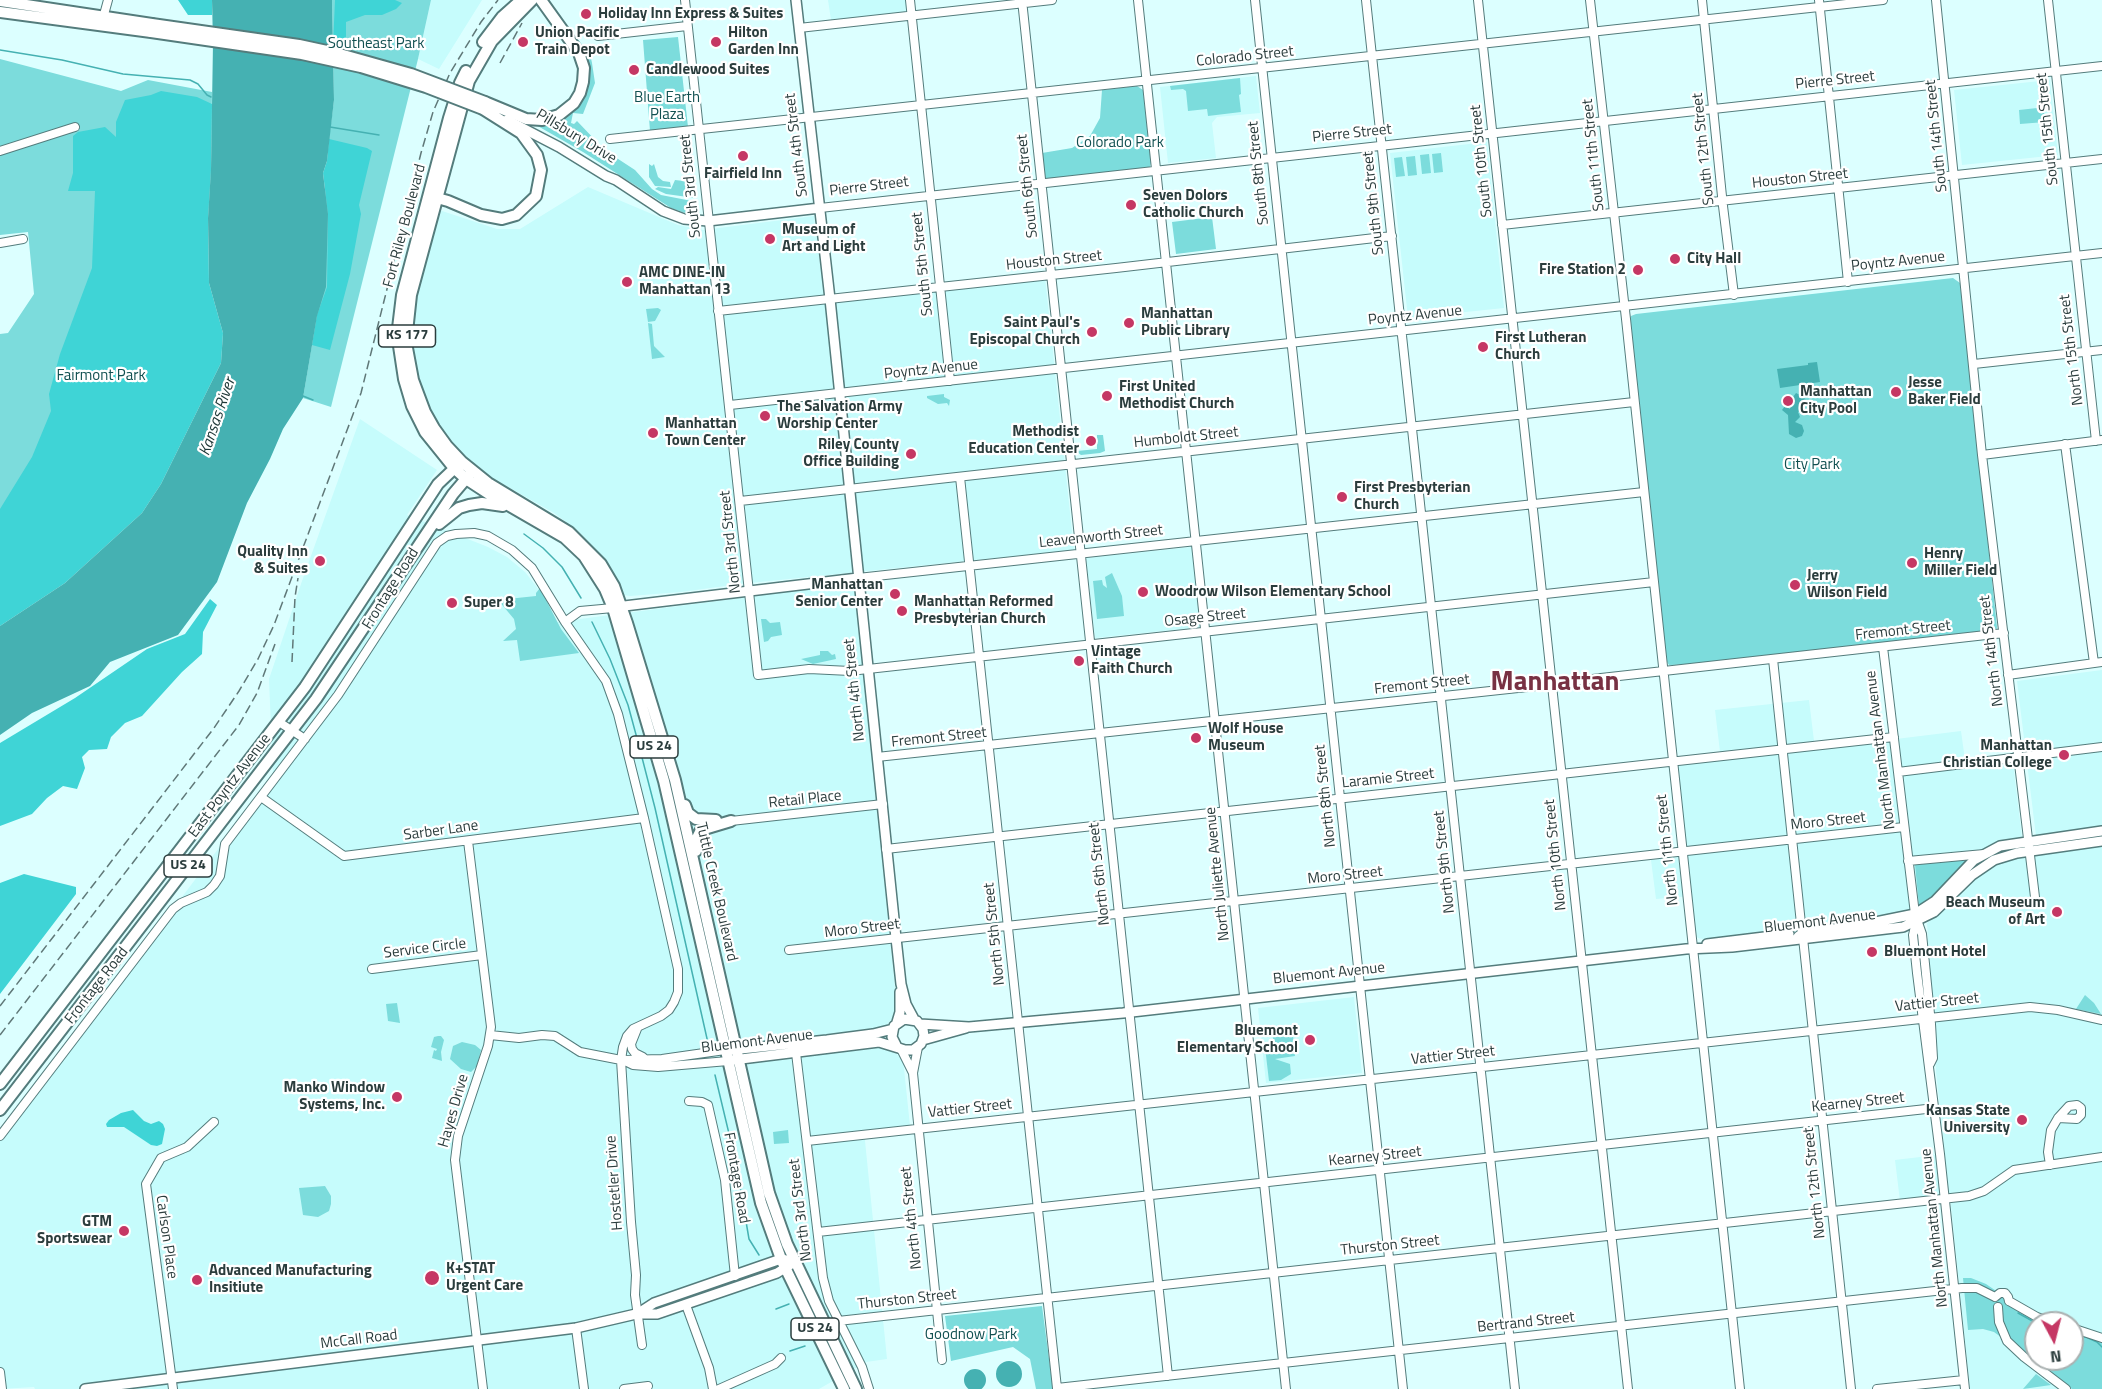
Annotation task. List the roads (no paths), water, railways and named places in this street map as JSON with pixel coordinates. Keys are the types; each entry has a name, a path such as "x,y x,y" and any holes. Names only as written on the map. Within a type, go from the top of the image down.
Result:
{"highway":[{"name":"Fort Riley Boulevard","path":"458,465 425,412 413,380 407,348 411,295 460,83 488,35 502,17 521,0"},
{"name":"Fort Riley Boulevard","path":"458,465 436,448 412,406 404,379 399,346 398,328 402,296 469,81 492,41 532,0"},
{"path":"484,106 526,119 542,120 559,115 574,104 580,93 584,68 579,53 541,0"},
{"name":"Pillsbury Drive","path":"0,1 102,21"},
{"name":"Pillsbury Drive","path":"0,12 102,21 302,54 361,67 484,106"},
{"path":"432,197 481,215 502,219 516,215 537,196 541,170 537,154 521,133 484,106"},
{"path":"436,448 442,466 438,484"},
{"name":"Tuttle Creek Boulevard","path":"458,465 520,512 565,538 584,556 617,607 675,780 706,914 758,1192 783,1264 844,1389"},
{"name":"East Poyntz Avenue","path":"0,1084 279,722 326,656 438,484 458,465"},
{"name":"Tuttle Creek Boulevard","path":"469,475 488,483 550,519 584,545 601,564 614,586 617,607 664,781 769,1193 794,1262 856,1389"},
{"name":"East Poyntz Avenue","path":"0,1110 292,730 344,657 453,494 469,475"},
{"name":"US 24","path":"429,532 446,516 469,505 494,504 520,512"},
{"path":"675,780 685,806 692,816 700,821 731,821"},
{"path":"706,914 695,845 701,830 731,821"}],"main road":[{"name":"South 4th Street","path":"796,0 839,394"},
{"name":"Pillsbury Drive","path":"484,106 615,180"},
{"name":"Pierre Street","path":"615,180 673,216 695,221 820,208"},
{"name":"North 4th Street","path":"839,394 901,984 906,1004 917,1022"},
{"name":"Leavenworth Street","path":"617,607 858,578"},
{"path":"1915,918 1934,912 1984,865 2001,857 2030,846 2102,831"},
{"path":"1915,918 1935,901 1967,867 1983,854 2000,846 2102,841"},
{"name":"Bluemont Avenue","path":"1692,948 1719,949 1773,942 1915,918"},
{"name":"Bluemont Avenue","path":"917,1022 969,1027 1018,1023 1692,948 1719,942 1802,936"},
{"name":"North 4th Street","path":"895,1026 901,984"},
{"path":"904,1019 917,1022 924,1033 921,1043 908,1051 899,1048 892,1037 895,1026 904,1019"},
{"name":"Bluemont Avenue","path":"732,1055 873,1034 895,1026"},
{"name":"Bluemont Avenue","path":"921,1043 969,1027"},
{"name":"Bluemont Avenue","path":"732,1055 796,1053 879,1042 899,1048"},
{"name":"McCall Road","path":"636,1314 654,1303 735,1276 794,1262"},
{"name":"McCall Road","path":"85,1389 172,1384 476,1340 576,1328 636,1314 657,1314 708,1297 783,1264"},
{"path":"708,1297 729,1283 735,1276"},
{"path":"686,1305 689,1297 709,1285"}],"street":[{"path":"102,21 108,0"},
{"name":"South 3rd Street","path":"685,0 730,405"},
{"name":"South 5th Street","path":"910,0 950,381"},
{"path":"799,28 1052,0"},
{"name":"North Juliette Avenue","path":"1138,0 1286,1389"},
{"name":"South 8th Street","path":"1255,0 1291,343"},
{"name":"South 9th Street","path":"1366,0 1401,331"},
{"name":"South 10th Street","path":"1478,0 1511,319"},
{"name":"South 11th Street","path":"1590,0 1624,307"},
{"name":"South 12th Street","path":"1702,0 1734,295"},
{"name":"Colorado Street","path":"610,139 1483,45 1704,20 1819,4 1884,0"},
{"name":"South 14th Street","path":"1936,0 1964,268"},
{"name":"South 15th Street","path":"2048,0 2075,256"},
{"name":"South 6th Street","path":"1022,2 1061,369"},
{"path":"1819,4 1848,282"},
{"path":"598,36 687,26"},
{"name":"Pierre Street","path":"820,208 2102,66"},
{"path":"0,152 75,127"},
{"name":"Houston Street","path":"1502,225 2102,159"},
{"name":"Houston Street","path":"718,311 1392,236"},
{"path":"0,243 23,239"},
{"name":"Poyntz Avenue","path":"730,405 2102,253"},
{"name":"North 15th Street","path":"2075,256 2099,440"},
{"name":"North 14th Street","path":"1964,268 1982,455 2036,897"},
{"name":"North 11th Street","path":"1624,307 1740,1389"},
{"name":"North 10th Street","path":"1511,319 1629,1389"},
{"name":"North 9th Street","path":"1401,331 1423,516 1515,1389"},
{"name":"North 8th Street","path":"1291,343 1403,1389"},
{"path":"1974,364 2102,350"},
{"name":"North 6th Street","path":"1061,369 1168,1376"},
{"name":"Humboldt Street","path":"740,501 1634,402"},
{"name":"North 3rd Street","path":"730,405 758,675"},
{"path":"1982,455 2099,440"},
{"path":"2008,675 2098,663 2065,444"},
{"name":"North 5th Street","path":"960,477 1057,1388"},
{"name":"Leavenworth Street","path":"858,578 1644,492"},
{"name":"Frontage Road","path":"0,1136 172,909 214,885 220,876 225,844 338,695 437,543 447,536 456,534 474,533 488,536 512,550 532,568 606,681 618,714 644,819 679,979 678,992 669,1010 640,1025"},
{"name":"Osage Street","path":"758,675 809,669 850,671 1654,582"},
{"name":"Leavenworth Street","path":"566,622 580,611 617,607"},
{"name":"Fremont Street","path":"877,757 989,747 1546,685 1552,688 1559,683 2004,633"},
{"name":"North Manhattan Avenue","path":"1883,647 1915,918 1913,935 1926,1018 1927,1058 1930,1064 1946,1199 1965,1389"},
{"name":"North 12th Street","path":"1773,659 1851,1389"},
{"path":"279,722 305,739"},
{"name":"Laramie Street","path":"886,849 1894,737"},
{"path":"1898,772 2102,747"},
{"name":"Sarber Lane","path":"261,797 344,856 644,819"},
{"name":"Retail Place","path":"731,821 883,804"},
{"name":"Moro Street","path":"789,950 1904,827"},
{"name":"Hayes Drive","path":"468,841 490,1035 458,1136 454,1161 483,1389"},
{"path":"1908,861 1983,854"},
{"name":"Service Circle","path":"372,969 482,956"},
{"name":"Vattier Street","path":"807,1141 2030,1007 2058,1010 2102,1020"},
{"path":"640,1025 633,1038 632,1049 635,1053 651,1059"},
{"name":"Hostetler Drive","path":"640,1025 627,1036 622,1047 621,1059 636,1275 636,1314 642,1345"},
{"name":"Bluemont Avenue","path":"490,1035 519,1038 555,1035 580,1052 621,1059 732,1055"},
{"path":"796,1053 798,1050 827,1040"},
{"name":"North 4th Street","path":"921,1043 913,1072 942,1360"},
{"name":"North 4th Street","path":"899,1048 913,1072"},
{"name":"North 3rd Street","path":"796,1053 823,1278 829,1300 862,1367 869,1389"},
{"name":"Bluemont Avenue","path":"621,1059 633,1065 658,1067 732,1055"},
{"name":"Frontage Road","path":"689,1101 708,1105 725,1180 735,1276"},
{"name":"Kearney Street","path":"818,1232 1935,1108"},
{"path":"2050,1165 2049,1140 2051,1130 2058,1118"},
{"name":"Carlson Place","path":"172,1384 146,1184 161,1158 187,1147 214,1122"},
{"name":"Thurston Street","path":"838,1321 1946,1199 1984,1191 2014,1170 2102,1157"},
{"name":"Bertrand Street","path":"1057,1388 1972,1287 1995,1297"},
{"path":"2026,1311 2009,1301 2005,1293 2000,1293 1995,1297 1999,1322 2007,1341 2066,1389"},
{"path":"1998,1307 2006,1307 2009,1301"},
{"path":"686,1305 709,1368 713,1389"},
{"path":"576,1328 584,1389"},
{"path":"2084,1332 2102,1338"},
{"path":"719,1389 775,1364 781,1358"},
{"path":"0,1372 2,1389"},
{"path":"1877,1389 1964,1380"},
{"path":"624,1389 648,1386"}],"water":[{"name":"Kansas River","path":"212,0 332,0 334,100 327,161 323,173 328,214 326,287 317,316 303,398 283,429 247,503 217,582 178,635 110,662 90,686 32,713 0,735 0,626 65,583 142,513 161,484 221,363 223,333 209,283"},
{"path":"1817,362 1820,382 1780,388 1777,369"},
{"path":"1796,393 1809,403 1798,412 1800,417 1795,422 1802,425 1804,431 1802,436 1796,438 1789,434 1788,415 1782,410 1785,406 1790,409"},
{"path":"1009,1361 1018,1365 1022,1374 1018,1383 1009,1387 1000,1383 996,1374 1000,1365"},
{"path":"975,1369 985,1376 986,1380 979,1390 975,1391 965,1384 964,1380 971,1370"}],"waterway":[{"path":"0,50 62,60 123,74 190,80 198,84 211,97"},
{"path":"330,127 379,135"},
{"path":"303,396 313,400"},
{"path":"524,534 543,548 562,567 581,598"},
{"path":"592,622 628,705 655,808 708,1043"},
{"path":"715,1075 736,1163 749,1239 759,1255"},
{"path":"776,1309 789,1304"},
{"path":"2018,1313 2024,1316"},
{"path":"2084,1337 2097,1342 2102,1347"},
{"path":"790,1351 805,1346"}],"railway":[{"path":"0,1006 214,728 258,659 274,625 361,393 433,112 450,73 481,22 498,0"},
{"path":"500,63 522,23"},
{"path":"292,662 298,578"},
{"path":"0,1035 239,725 257,693 275,644"}],"place":[{"name":"Holiday Inn Express & Suites","path":"586,14"},
{"name":"Union Pacific Train Depot","path":"523,42"},
{"name":"Hilton Garden Inn","path":"716,42"},
{"name":"Candlewood Suites","path":"634,70"},
{"name":"Fairfield Inn","path":"743,156"},
{"name":"Seven Dolors Catholic Church","path":"1131,205"},
{"name":"Museum of Art and Light","path":"770,239"},
{"name":"City Hall","path":"1675,259"},
{"name":"Fire Station 2","path":"1638,270"},
{"name":"AMC DINE-IN Manhattan 13","path":"627,282"},
{"name":"Manhattan Public Library","path":"1129,323"},
{"name":"Saint Paul's Episcopal Church","path":"1092,332"},
{"name":"First Lutheran Church","path":"1483,347"},
{"name":"Jesse Baker Field","path":"1896,392"},
{"name":"First United Methodist Church","path":"1107,396"},
{"name":"Manhattan City Pool","path":"1788,401"},
{"name":"The Salvation Army Worship Center","path":"765,416"},
{"name":"Manhattan Town Center","path":"653,433"},
{"name":"Methodist Education Center","path":"1091,441"},
{"name":"Riley County Office Building","path":"911,454"},
{"name":"First Presbyterian Church","path":"1342,497"},
{"name":"Quality Inn & Suites","path":"320,561"},
{"name":"Henry Miller Field","path":"1912,563"},
{"name":"Jerry Wilson Field","path":"1795,585"},
{"name":"Woodrow Wilson Elementary School","path":"1143,592"},
{"name":"Manhattan Senior Center","path":"895,594"},
{"name":"Super 8","path":"452,603"},
{"name":"Manhattan Reformed Presbyterian Church","path":"902,611"},
{"name":"Vintage Faith Church","path":"1079,661"},
{"name":"Wolf House Museum","path":"1196,738"},
{"name":"Manhattan Christian College","path":"2064,755"},
{"name":"Beach Museum of Art","path":"2057,912"},
{"name":"Bluemont Hotel","path":"1872,952"},
{"name":"Bluemont Elementary School","path":"1310,1040"},
{"name":"Manko Window Systems, Inc.","path":"397,1097"},
{"name":"Kansas State University","path":"2022,1120"},
{"name":"GTM Sportswear","path":"124,1231"},
{"name":"K+STAT Urgent Care","path":"432,1278"},
{"name":"Advanced Manufacturing Insitiute","path":"197,1280"}],"district":[{"name":"Manhattan","path":"1555,683"}],"park label":[{"name":"Southeast Park","path":"376,44"},
{"name":"Blue Earth Plaza","path":"667,106"},
{"name":"Colorado Park","path":"1120,143"},
{"name":"Fairmont Park","path":"101,376"},
{"name":"City Park","path":"1812,465"},
{"name":"Goodnow Park","path":"971,1335"}]}
